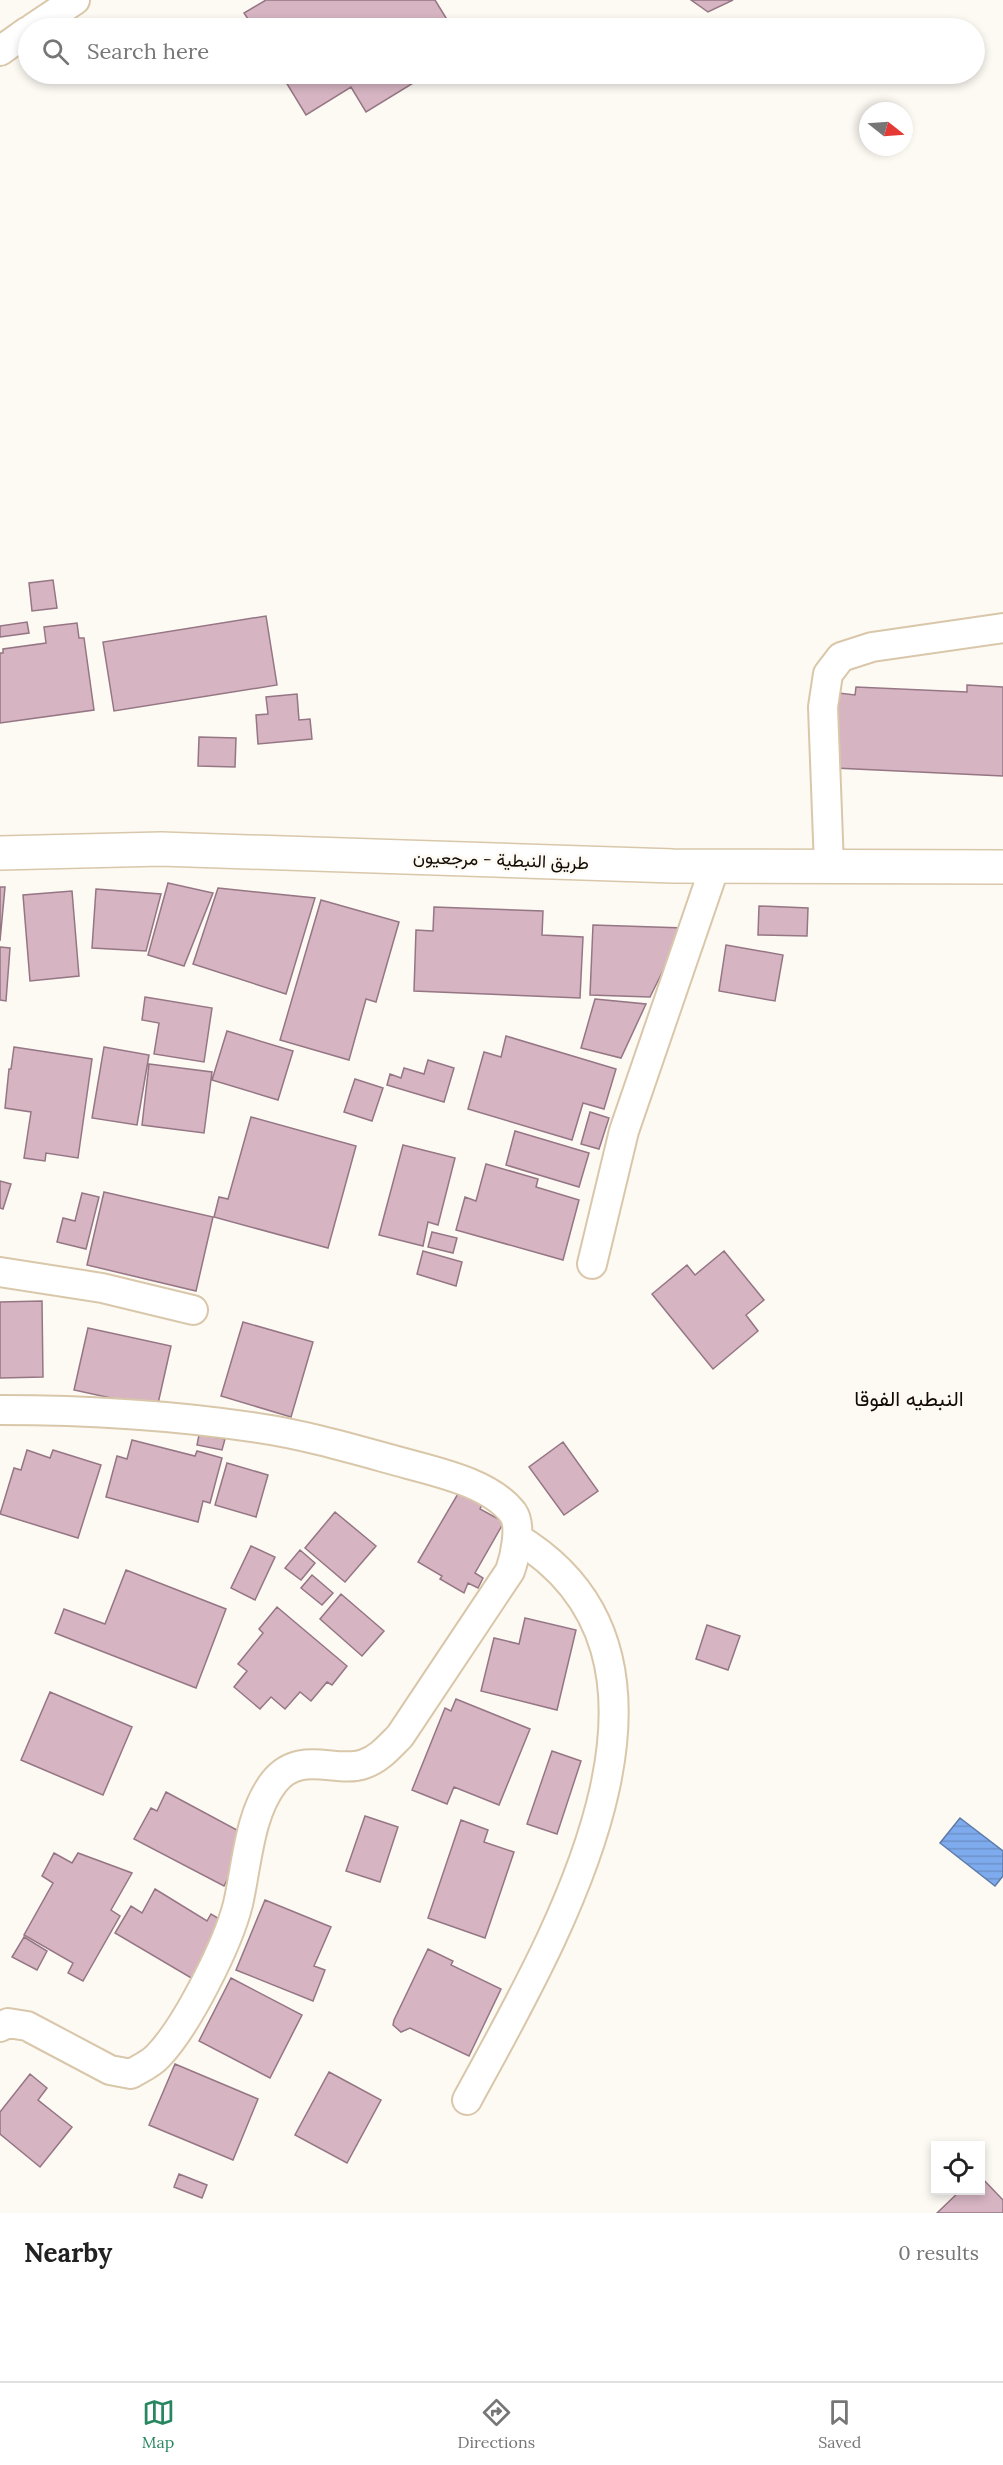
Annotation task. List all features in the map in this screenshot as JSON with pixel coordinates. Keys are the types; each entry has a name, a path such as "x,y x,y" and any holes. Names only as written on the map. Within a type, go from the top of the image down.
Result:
{"main road":[{"name":"طريق النبطية - مرجعيون","path":"0,853 161,849 715,866 1003,867"}],"street":[{"path":"48,18 75,0"},
{"path":"0,51 18,38"},
{"path":"829,866 823,707 828,674 841,657 872,647 1003,628"},
{"path":"592,1264 624,1131 715,866"},
{"path":"0,1272 102,1288 193,1310"},
{"path":"0,1410 130,1414 260,1428 374,1454 457,1478 499,1499 514,1515 517,1538 516,1554 510,1571 400,1736 383,1753 365,1764 353,1766 316,1763 295,1766 274,1781 256,1819 238,1906 229,1936 188,2013 157,2057 131,2074 110,2070 27,2026 8,2022 0,2027"},
{"path":"467,2100 528,1986 589,1848 602,1802 611,1750 611,1676 601,1635 586,1605 560,1572 535,1549 517,1538"}],"water":[{"path":"960,1818 1003,1851 1003,1876 995,1886 940,1843"}],"building":[{"path":"266,0 435,0 446,18 247,18 244,13"},
{"path":"691,0 733,0 708,12"},
{"path":"287,84 412,84 366,112 351,87 306,115"},
{"path":"53,580 57,608 32,611 29,583"},
{"path":"266,616 277,685 114,711 103,642"},
{"path":"27,622 29,633 0,637 0,626"},
{"path":"77,623 79,638 84,638 94,710 0,723 0,653 3,653 3,649 46,643 44,627"},
{"path":"967,685 1003,687 1003,776 835,768 839,693 855,695 856,687 967,692"},
{"path":"297,694 299,720 310,719 312,739 258,744 256,715 268,714 266,697"},
{"path":"199,737 236,738 235,767 198,766"},
{"path":"168,883 213,893 184,966 148,955"},
{"path":"0,887 5,887 0,941"},
{"path":"218,888 315,898 286,994 193,964"},
{"path":"96,889 161,894 146,951 92,948"},
{"path":"72,891 79,976 30,981 23,895"},
{"path":"321,900 399,922 376,1002 366,999 349,1060 280,1040"},
{"path":"759,906 808,908 807,936 758,935"},
{"path":"434,907 543,911 542,935 583,937 580,998 414,991 416,930 433,931"},
{"path":"593,925 684,928 650,997 590,995"},
{"path":"726,945 783,955 775,1001 719,991"},
{"path":"0,947 10,948 6,1001 0,1000"},
{"path":"145,997 212,1008 204,1062 154,1054 159,1023 142,1020"},
{"path":"595,999 646,1004 621,1058 581,1048"},
{"path":"227,1031 293,1051 278,1100 212,1080"},
{"path":"506,1036 616,1069 604,1109 583,1103 572,1140 468,1109 484,1052 501,1057"},
{"path":"14,1047 92,1059 78,1158 46,1153 45,1161 24,1158 31,1112 5,1108"},
{"path":"104,1047 149,1055 137,1125 92,1118"},
{"path":"428,1060 454,1068 444,1102 387,1085 390,1074 401,1078 404,1068 424,1074"},
{"path":"149,1064 212,1072 204,1133 142,1125"},
{"path":"355,1079 383,1088 372,1121 344,1112"},
{"path":"590,1112 609,1118 599,1149 581,1144"},
{"path":"251,1117 356,1146 328,1248 214,1217 219,1197 228,1199"},
{"path":"515,1131 589,1153 579,1187 506,1165"},
{"path":"403,1145 455,1158 438,1225 428,1222 423,1246 379,1235"},
{"path":"486,1164 538,1179 536,1187 579,1200 563,1260 456,1230 465,1197 476,1201"},
{"path":"0,1181 11,1184 3,1209 0,1208"},
{"path":"104,1192 213,1217 196,1291 87,1265"},
{"path":"82,1193 99,1197 86,1249 57,1242 63,1218 75,1221"},
{"path":"432,1232 457,1238 453,1253 428,1247"},
{"path":"423,1251 462,1262 456,1286 417,1274"},
{"path":"724,1251 764,1300 746,1315 758,1331 713,1369 652,1294 687,1265 695,1275"},
{"path":"42,1301 43,1377 0,1378 0,1302"},
{"path":"243,1322 313,1342 291,1417 221,1396"},
{"path":"88,1328 171,1346 157,1408 74,1390"},
{"path":"199,1435 225,1439 222,1450 197,1445"},
{"path":"132,1440 195,1456 197,1451 222,1458 210,1503 203,1501 198,1522 106,1497 117,1456 127,1459"},
{"path":"563,1442 598,1491 564,1515 529,1467"},
{"path":"27,1450 50,1458 53,1450 101,1465 78,1538 0,1514 14,1468 21,1470"},
{"path":"227,1463 268,1475 256,1517 215,1505"},
{"path":"459,1492 482,1505 480,1509 504,1522 475,1573 483,1578 478,1588 468,1583 464,1593 440,1579 442,1576 418,1562"},
{"path":"335,1512 376,1546 345,1582 305,1548"},
{"path":"251,1546 275,1557 255,1600 231,1588"},
{"path":"300,1550 315,1563 301,1580 285,1568"},
{"path":"126,1570 226,1609 196,1688 55,1633 64,1609 105,1624"},
{"path":"312,1575 333,1593 322,1605 301,1588"},
{"path":"341,1594 384,1631 362,1656 320,1619"},
{"path":"277,1607 347,1666 332,1685 327,1682 311,1701 300,1692 285,1709 271,1697 260,1709 234,1687 247,1671 238,1664 263,1633 259,1629"},
{"path":"525,1618 576,1630 557,1710 481,1691 494,1638 519,1644"},
{"path":"707,1625 740,1636 728,1670 696,1659"},
{"path":"50,1692 132,1727 103,1795 21,1760"},
{"path":"456,1699 530,1729 499,1805 454,1787 447,1804 412,1790 445,1708 451,1711"},
{"path":"552,1751 581,1761 557,1834 527,1824"},
{"path":"166,1792 250,1837 224,1886 134,1839 151,1808 157,1811"},
{"path":"365,1816 398,1827 380,1882 346,1871"},
{"path":"461,1820 488,1830 484,1842 514,1852 485,1938 428,1918"},
{"path":"54,1853 72,1863 78,1853 132,1873 111,1910 120,1916 83,1981 68,1973 73,1963 24,1935 53,1883 42,1876"},
{"path":"155,1889 207,1921 211,1914 231,1926 198,1982 115,1933 131,1906 142,1913"},
{"path":"265,1900 331,1927 314,1966 325,1970 313,2001 236,1970"},
{"path":"24,1937 47,1951 37,1970 12,1957"},
{"path":"428,1949 453,1961 451,1965 501,1989 469,2056 410,2028 401,2032 393,2025"},
{"path":"231,1978 302,2015 270,2078 199,2041"},
{"path":"175,2064 258,2099 233,2160 149,2125"},
{"path":"329,2072 381,2100 347,2163 295,2135"},
{"path":"30,2074 47,2088 38,2100 72,2127 40,2167 0,2134 0,2112"},
{"path":"179,2174 207,2185 202,2198 174,2187"},
{"path":"985,2181 1003,2200 1003,2213 937,2213 956,2195 985,2195"}],"district":[{"name":"النبطيه الفوقا","path":"909,1399"}]}
